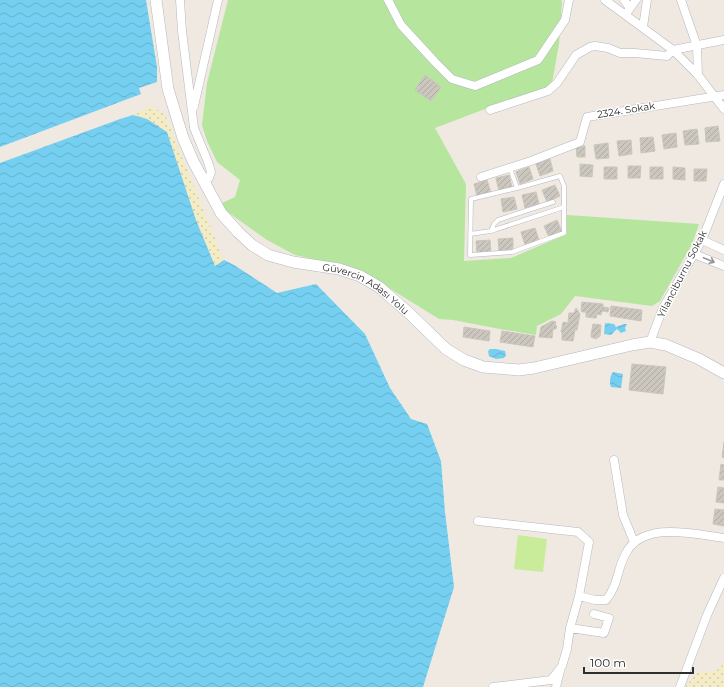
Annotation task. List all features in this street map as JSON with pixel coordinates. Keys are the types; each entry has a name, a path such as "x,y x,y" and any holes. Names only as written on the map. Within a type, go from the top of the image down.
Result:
{"main road":[{"name":"Güvercin Adası Yolu","path":"156,0 168,89 184,138 204,182 221,213 252,245 265,253 279,258 293,262 339,269 360,276 379,287 410,314 446,349 483,367 519,370 548,366 632,345 650,342 666,345 699,359 724,373"}],"street":[{"path":"180,0 182,32 193,110 194,128 211,172 209,178 204,182"},
{"path":"193,110 218,0"},
{"path":"388,0 401,25 452,79 475,86 538,60 565,20 569,0"},
{"path":"605,0 628,11"},
{"path":"624,0 628,11 642,27 673,50 698,75 724,108"},
{"path":"628,11 636,0"},
{"path":"642,27 647,0"},
{"path":"681,0 697,46 698,75"},
{"path":"490,110 548,91 557,83 576,55 595,46 608,48 620,53 667,56 673,50 724,40"},
{"name":"2324. Sokak","path":"481,177 580,142 587,117 724,94"},
{"name":"Yilanciburnu Sokak","path":"650,342 663,308 702,240 724,184"},
{"path":"716,205 724,191"},
{"path":"702,240 724,250"},
{"path":"694,254 724,266"},
{"path":"614,460 624,515 634,542"},
{"path":"478,521 578,532 588,542 579,596 570,628 567,649 556,687"},
{"path":"579,596 595,600 606,600 613,592 625,554 634,542 643,537 657,532 676,532 724,538"},
{"path":"680,687 707,616 724,578"},
{"path":"570,628 604,633 609,618 594,614"},
{"path":"493,687 551,680 562,666"}],"lane":[{"path":"510,167 517,188"},
{"path":"560,176 564,186 564,207 564,233 512,252 470,255 471,199 560,176"},
{"path":"491,231 494,224 498,220 553,202"},
{"path":"470,234 491,231 564,207"}],"green space":[{"path":"228,0 561,0 559,44 551,89 506,101 435,128 466,184 464,261 511,258 567,234 567,215 699,224 692,244 660,301 652,306 575,296 561,314 537,326 536,335 453,320 439,319 360,270 295,255 267,240 218,205 235,197 240,180 217,162 207,141 202,125 207,83"},
{"path":"518,535 547,539 543,572 514,569"}],"sand":[{"path":"152,106 165,115 224,261 215,266 196,220 147,119 133,115"},
{"path":"724,664 724,687 685,687 698,672 715,672"}],"water":[{"path":"0,0 146,0 157,67 157,82 139,88 141,94 0,147"},
{"path":"133,115 147,119 167,132 196,220 215,266 224,260 277,293 316,284 365,334 390,388 411,419 427,424 441,461 445,512 454,587 423,687 0,687 0,163"},
{"path":"605,323 614,324 616,327 627,324 625,328 626,331 621,333 617,329 611,335 604,334"},
{"path":"490,349 505,351 506,355 504,358 496,359 489,356 488,351"},
{"path":"613,372 623,374 621,388 611,387 610,379"}],"building":[{"path":"425,75 441,87 431,101 415,90"},
{"path":"718,126 720,141 706,142 705,128"},
{"path":"697,129 699,144 685,145 683,131"},
{"path":"676,133 677,147 664,149 662,135"},
{"path":"653,137 655,151 641,153 640,138"},
{"path":"631,140 632,154 619,156 617,141"},
{"path":"608,143 609,158 596,159 594,145"},
{"path":"576,146 585,146 585,157 577,157"},
{"path":"550,159 553,171 540,176 536,164"},
{"path":"580,164 593,165 592,177 580,176"},
{"path":"628,166 641,166 640,178 628,178"},
{"path":"529,167 533,179 520,184 516,172"},
{"path":"604,167 617,167 617,179 604,179"},
{"path":"650,167 663,167 663,179 650,179"},
{"path":"673,167 685,168 685,180 673,179"},
{"path":"694,169 707,169 706,181 694,181"},
{"path":"509,175 512,187 499,191 496,178"},
{"path":"487,180 491,193 477,196 474,184"},
{"path":"555,185 560,196 547,202 542,190"},
{"path":"536,192 539,204 525,208 522,195"},
{"path":"514,197 517,209 503,212 501,199"},
{"path":"557,220 562,232 549,237 544,226"},
{"path":"535,228 539,240 525,245 521,232"},
{"path":"513,238 513,251 499,251 498,239"},
{"path":"490,240 491,253 477,254 476,241"},
{"path":"582,302 603,304 603,307 609,308 608,312 602,311 601,315 597,314 596,318 586,317 586,312 582,312 581,310"},
{"path":"611,306 642,310 641,321 610,316"},
{"path":"576,308 580,314 573,341 562,340 561,332 563,322 568,323 569,313 574,313"},
{"path":"552,321 556,322 555,326 557,326 556,329 553,329 552,338 539,337 541,327"},
{"path":"593,324 601,325 600,336 596,339 591,337"},
{"path":"464,327 490,331 489,341 463,337"},
{"path":"502,331 535,336 533,347 500,342"},
{"path":"632,364 666,367 663,394 629,390"},
{"path":"724,442 724,458 722,457"},
{"path":"721,464 724,465 724,480 719,480"},
{"path":"718,487 724,488 724,503 716,502"},
{"path":"715,509 724,510 724,526 713,524"}]}
